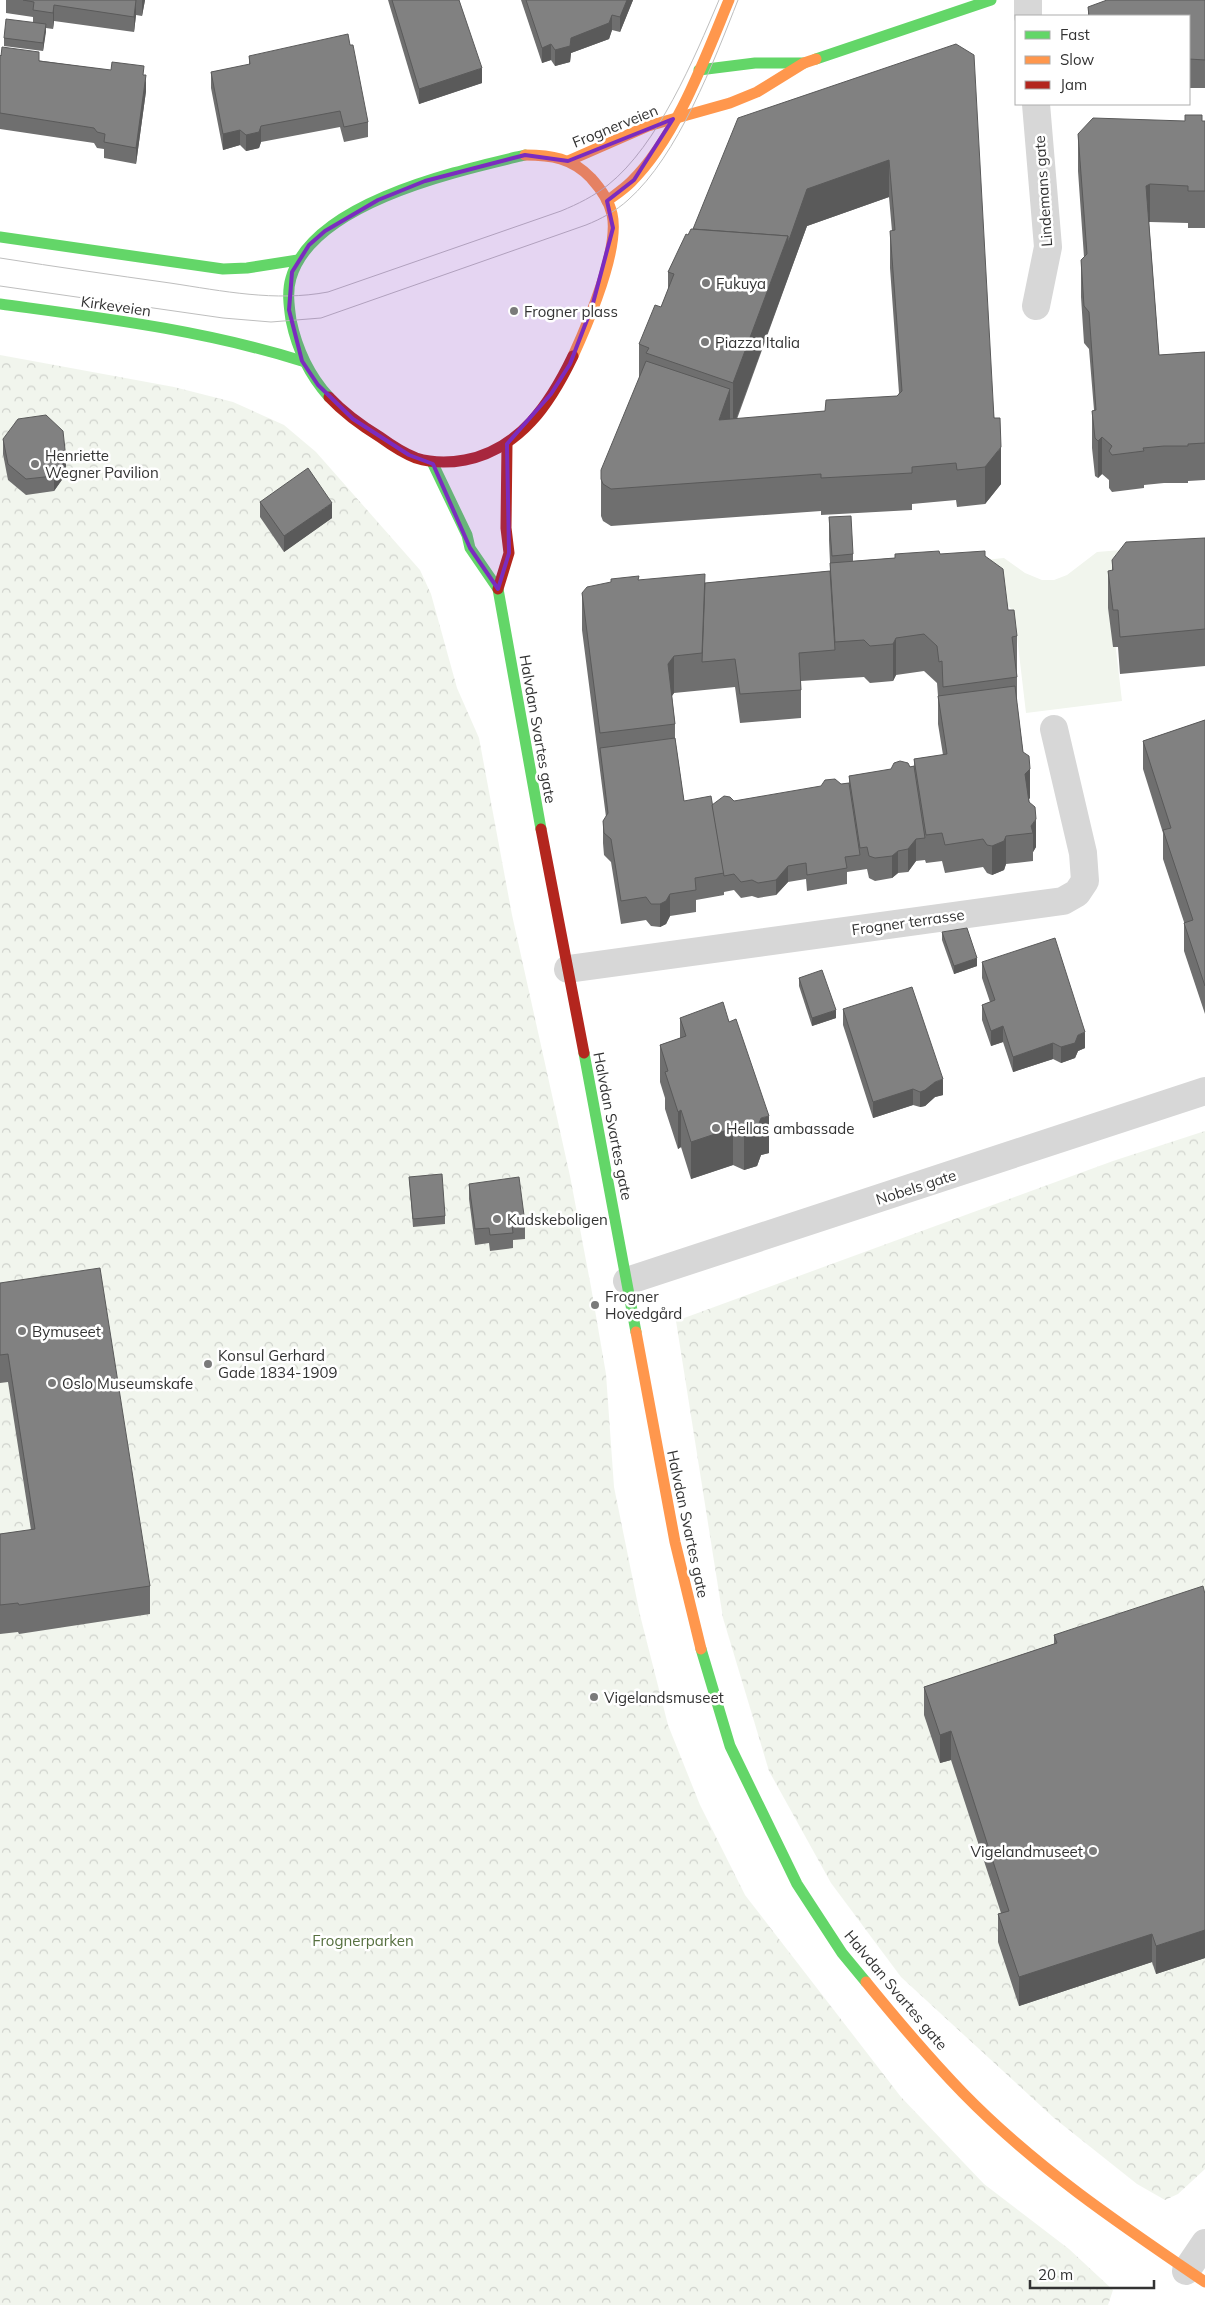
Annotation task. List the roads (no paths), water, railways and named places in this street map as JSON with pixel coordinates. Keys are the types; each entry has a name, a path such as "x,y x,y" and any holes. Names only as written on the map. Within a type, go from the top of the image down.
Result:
{"main road":[{"name":"Frognerveien","path":"607,201 634,180 673,119 699,70 728,0"},
{"path":"673,119 730,104 757,92 804,63 991,0"},
{"path":"699,70 755,63 804,63"},
{"name":"Frognerveien","path":"568,161 648,126 673,119"},
{"path":"526,155 550,155 568,161 585,173 601,190 607,201 612,212 613,228 610,252 592,308 570,364 532,421 508,444 488,455 466,462 433,464 400,450 353,419 318,385 302,361 289,310 290,283 298,260 309,245 346,216 378,200 425,181 526,155"},
{"path":"0,237 224,269 246,268 298,260"},
{"name":"Kirkeveien","path":"0,304 228,340 268,349 302,361"},
{"name":"Halvdan Svartes gate","path":"498,589 509,553 506,528 508,444"},
{"name":"Halvdan Svartes gate","path":"433,464 463,526 470,548 498,589 527,754 675,1542 702,1654 730,1746 798,1884 842,1953 902,2026 964,2094 1037,2160 1110,2218 1196,2276"}],"street":[{"path":"1028,0 1028,15"},
{"name":"Lindemans gate","path":"1036,105 1048,247 1036,306"},
{"name":"Frogner terrasse","path":"568,968 1063,900 1077,893 1085,881 1083,853 1054,729"},
{"name":"Nobels gate","path":"627,1281 1205,1091"},
{"path":"1196,2276 1205,2243"}],"tram line":[{"path":"0,258 229,292 269,296 308,295 328,292 561,211 586,200 608,185 643,148 673,100 719,0"},
{"path":"0,286 223,318 271,322 321,318 586,225 608,214 628,200 663,159 693,106 718,51 738,0"}],"place":[{"name":"Fukuya","path":"706,283"},
{"name":"Frogner plass","path":"514,311"},
{"name":"Piazza Italia","path":"705,342"},
{"name":"Henriette Wegner Pavilion","path":"35,464"},
{"name":"Hellas ambassade","path":"716,1128"},
{"name":"Kudskeboligen","path":"497,1219"},
{"name":"Frogner Hovedgård","path":"595,1305"},
{"name":"Bymuseet","path":"22,1331"},
{"name":"Konsul Gerhard Gade 1834-1909","path":"208,1364"},
{"name":"Oslo Museumskafe","path":"52,1383"},
{"name":"Vigelandsmuseet","path":"594,1697"},
{"name":"Vigelandmuseet","path":"1093,1851"}],"park label":[{"name":"Frognerparken","path":"363,1940"}]}
